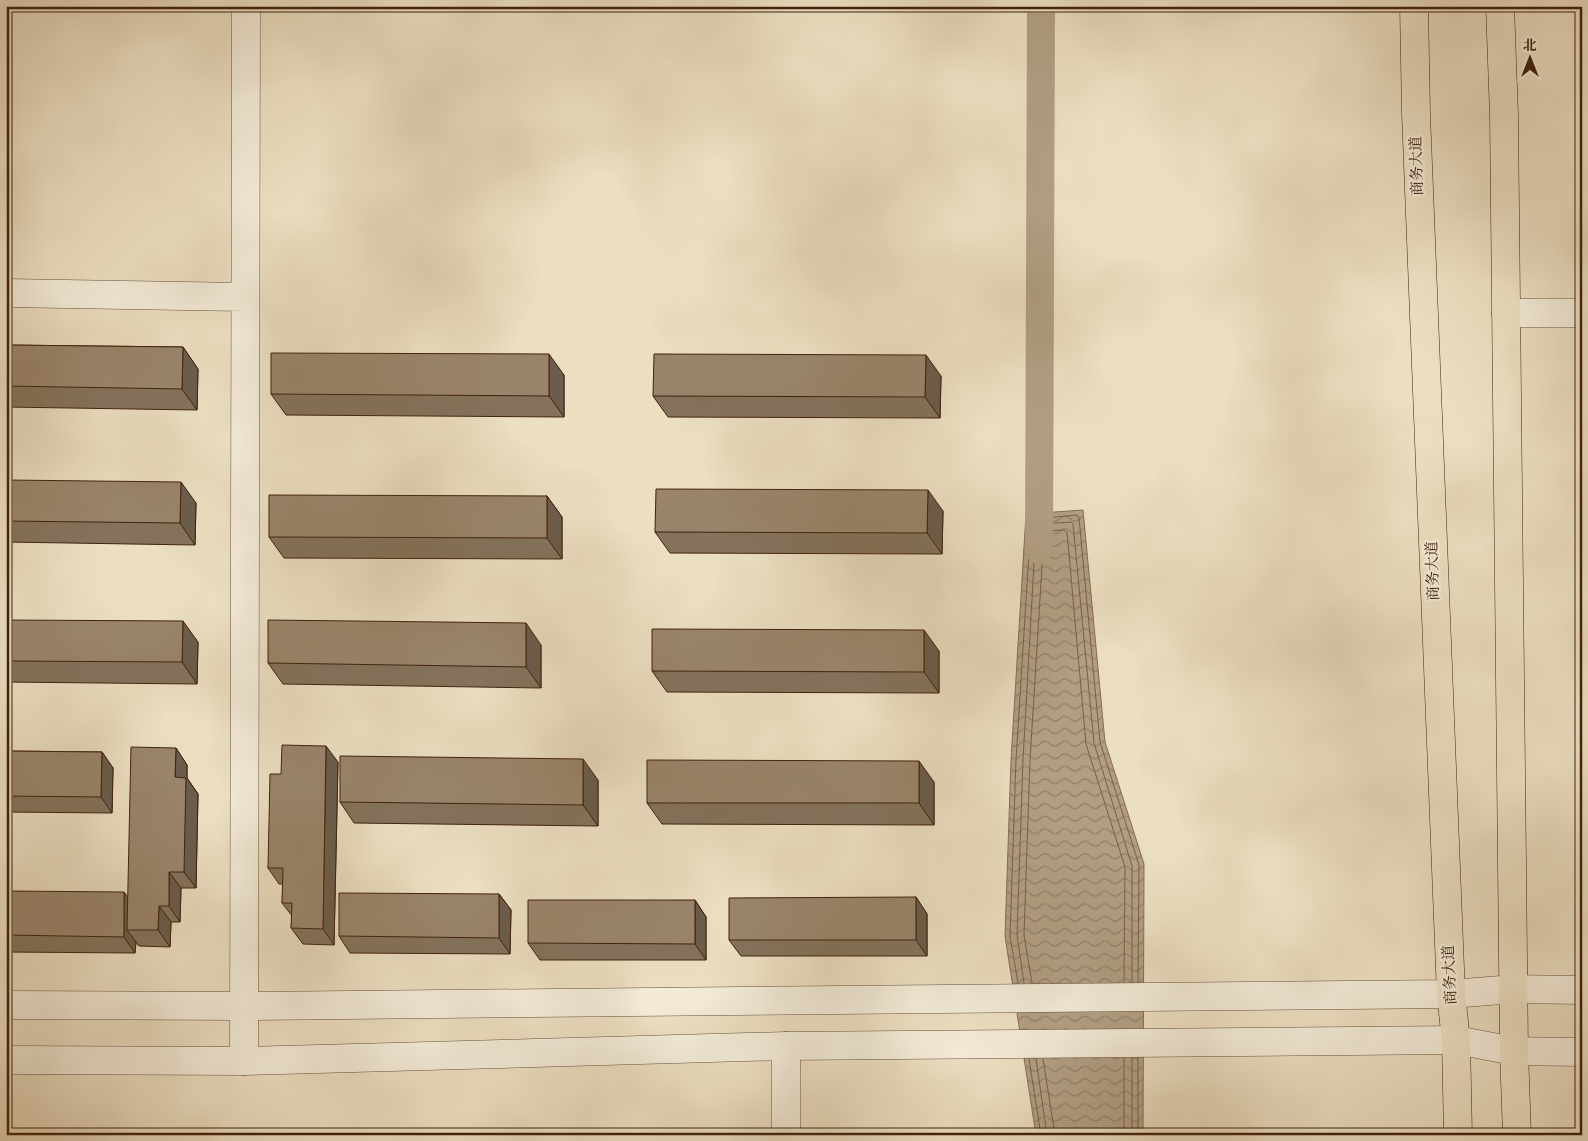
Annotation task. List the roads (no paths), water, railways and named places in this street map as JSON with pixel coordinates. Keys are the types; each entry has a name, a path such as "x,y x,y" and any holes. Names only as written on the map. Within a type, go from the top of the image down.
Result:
{"main road":[{"name":"商务大道","path":"1414,6 1416,114 1451,994 1456,1040 1458,1135"},
{"path":"1500,6 1504,116 1514,1051 1517,1135"}],"street":[{"path":"244,1061 246,6"},
{"path":"6,293 244,297"},
{"path":"1506,313 1582,313"},
{"path":"6,1005 244,1006 1451,994 1514,989 1582,990"},
{"path":"6,1060 244,1061 786,1046 1456,1040 1514,1051 1582,1052"},
{"path":"786,1046 786,1135"}],"water":[{"path":"1083,510 1105,742 1144,864 1143,1135 1036,1135 1005,936 1011,760 1026,514"}],"waterway":[{"path":"1039,550 1041,6"}]}
